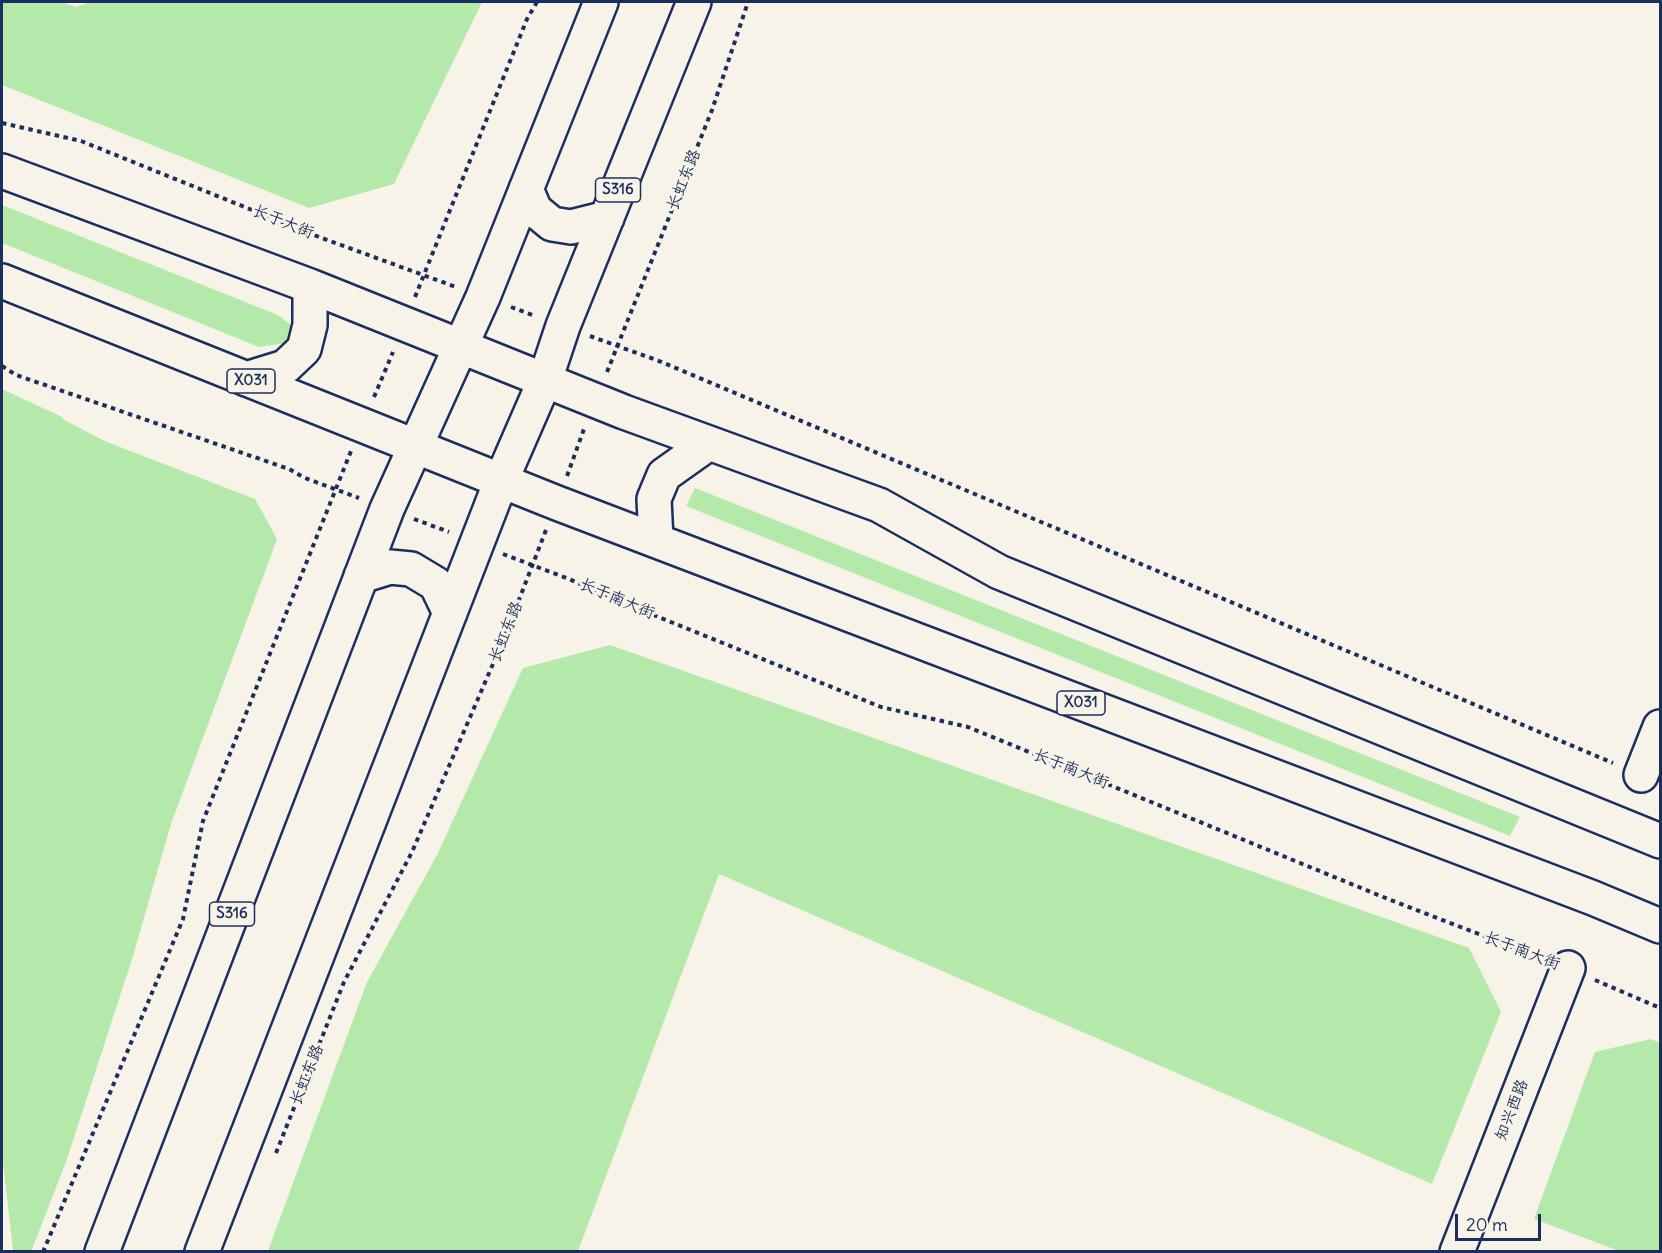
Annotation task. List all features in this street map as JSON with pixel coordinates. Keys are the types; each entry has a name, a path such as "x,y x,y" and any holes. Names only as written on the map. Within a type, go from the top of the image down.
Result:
{"main road":[{"name":"S316","path":"102,1251 387,509 483,297 601,2"},
{"name":"长虹东路","path":"202,1251 501,481 545,380 563,326 694,2"},
{"path":"2,171 310,286 595,401 879,505 999,572 1660,841"},
{"path":"526,189 535,210 552,224 571,227 606,218"},
{"name":"X031","path":"2,281 501,481 1593,898 1660,926"},
{"path":"246,379 285,367 303,349 310,325 310,286"},
{"path":"656,540 654,499 664,475 708,443"},
{"path":"361,576 390,567 411,569 436,584 450,613"},
{"path":"1641,775 1660,727"},
{"name":"知兴西路","path":"1457,1251 1568,968"}],"path":[{"path":"44,1251 183,919 203,821 423,275 523,30 537,2"},
{"name":"长虹东路","path":"276,1154 344,982 412,852 506,636 595,401 712,110 748,2"},
{"name":"长于大街","path":"2,123 81,141 319,237 563,326"},
{"path":"563,326 659,361 1641,775"},
{"path":"2,366 16,375 290,469 305,478 477,543"},
{"name":"长于南大街","path":"477,543 881,707 968,727 1388,899 1568,968 1660,1008"}],"green space":[{"path":"2,2 62,2 76,7 90,2 482,2 394,184 309,208 2,85"},
{"path":"2,205 278,315 294,327 285,343 259,347 2,243"},
{"path":"2,389 62,417 107,442 255,499 277,539 171,824 133,956 66,1162 31,1252 13,1251 2,1153"},
{"path":"695,488 1520,817 1510,836 686,506"},
{"path":"610,645 1469,948 1501,1012 1432,1184 719,874 578,1251 268,1251 367,982 437,855 523,668"},
{"path":"1651,1039 1660,1043 1660,1251 1619,1251 1534,1219 1595,1052"}]}
